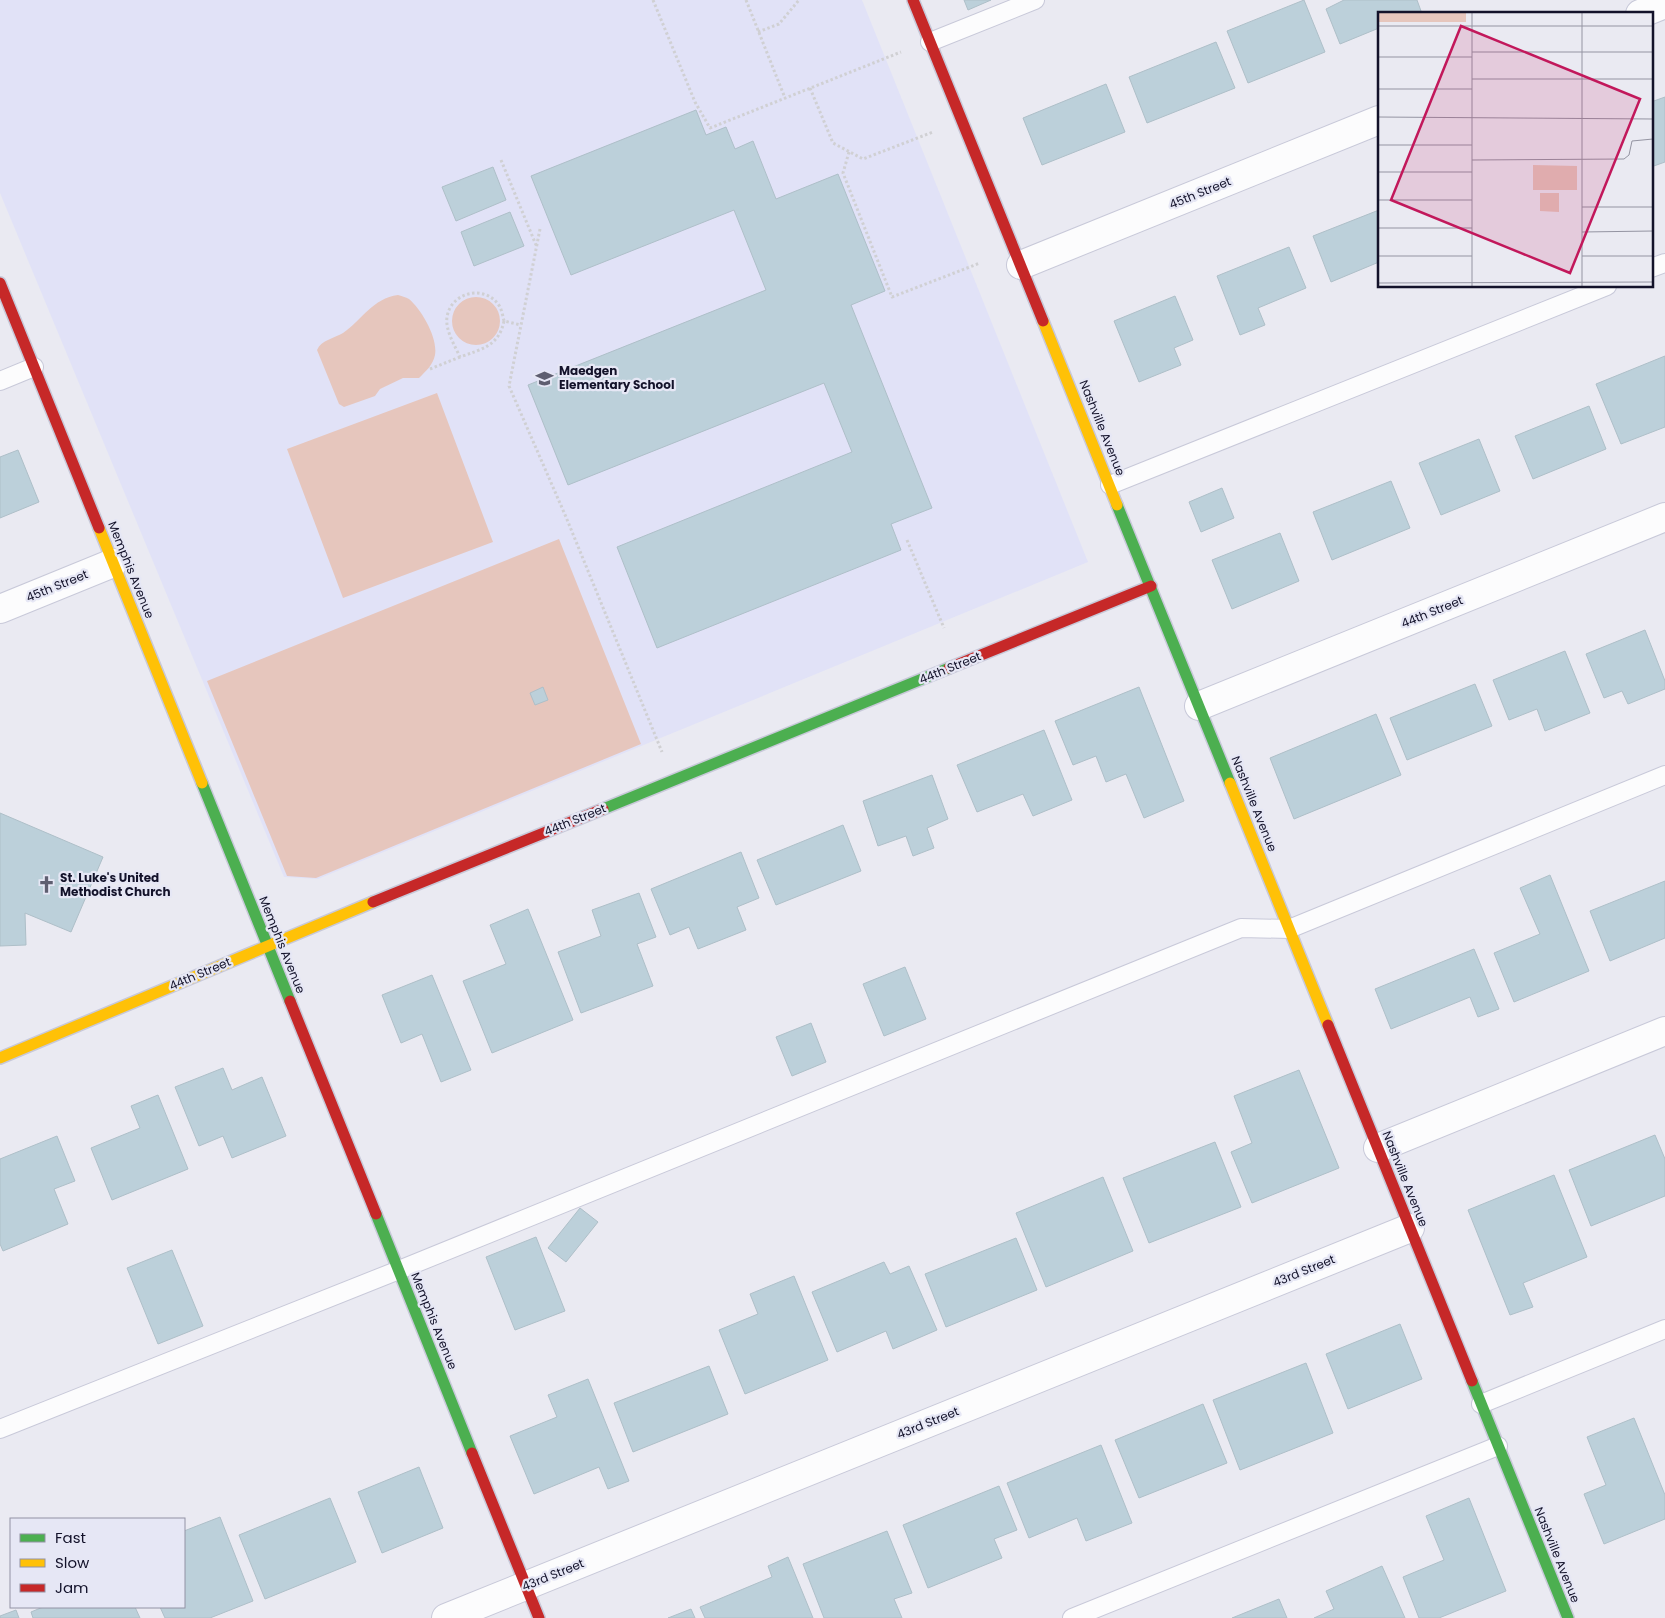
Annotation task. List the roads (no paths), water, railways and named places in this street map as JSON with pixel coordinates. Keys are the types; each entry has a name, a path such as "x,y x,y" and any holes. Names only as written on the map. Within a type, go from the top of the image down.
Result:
{"street":[{"name":"Nashville Avenue","path":"913,0 1568,1618"},
{"path":"1645,12 1665,4"},
{"name":"45th Street","path":"1021,265 1378,120"},
{"name":"Memphis Avenue","path":"0,283 539,1618"},
{"name":"44th Street","path":"1199,706 1665,517"},
{"name":"45th Street","path":"0,609 113,563"},
{"name":"44th Street","path":"0,1058 267,945 1151,586"},
{"path":"1378,1148 1665,1031"},
{"name":"43rd Street","path":"446,1618 1410,1228"}],"lane":[{"path":"930,42 1035,0"},
{"path":"1652,268 1665,263"},
{"path":"1110,485 1602,288"},
{"path":"0,381 34,367"},
{"path":"0,1429 399,1270 1241,928 1289,929 1665,775"},
{"path":"1481,1404 1665,1329"},
{"path":"1072,1618 1498,1446"}],"place":[{"name":"Maedgen Elementary School","path":"545,378"},
{"name":"St. Luke's United Methodist Church","path":"46,885"}]}
